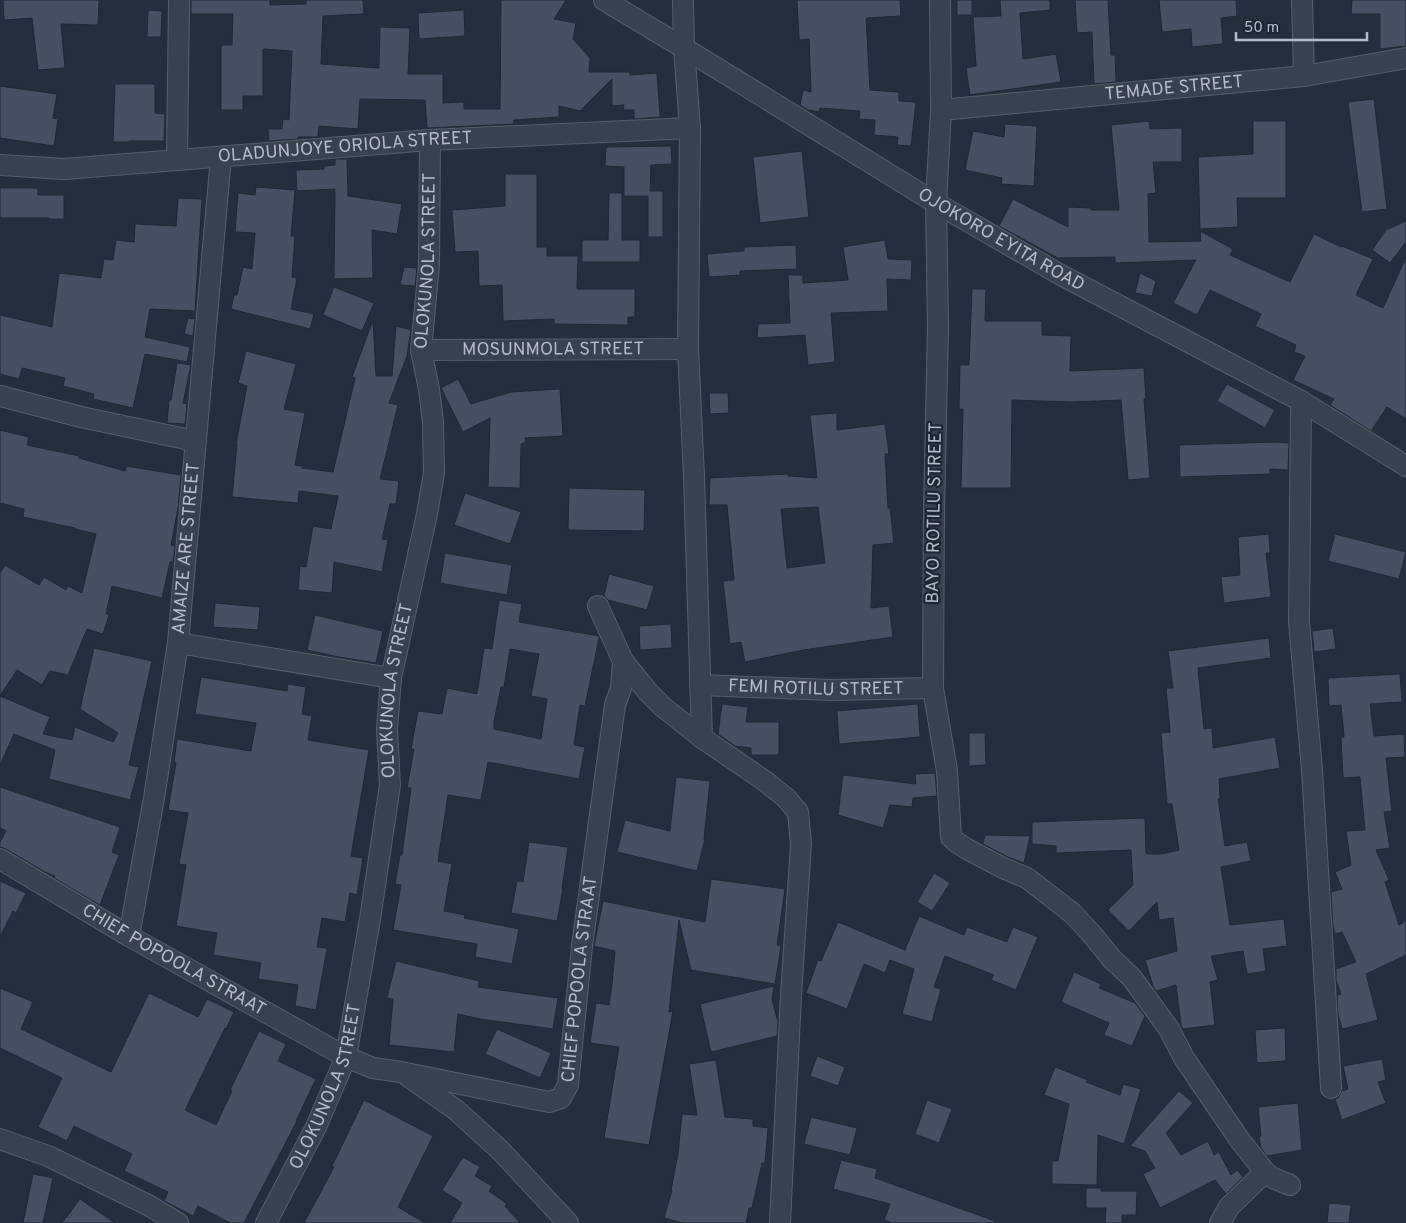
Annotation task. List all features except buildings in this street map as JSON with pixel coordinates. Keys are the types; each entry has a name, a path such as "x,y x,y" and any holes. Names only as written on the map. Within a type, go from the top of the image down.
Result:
{"street":[{"path":"177,160 179,0"},
{"name":"OJOKORO EYITA ROAD","path":"604,0 936,203 1061,275 1301,401 1406,466"},
{"path":"683,0 684,48 690,128 688,349 702,738"},
{"name":"BAYO ROTILU STREET","path":"940,0 941,110 936,203 938,326 933,688 947,771 951,837 956,842 1003,868 1027,878 1072,913 1090,932 1112,959 1132,978 1169,1029 1184,1058 1228,1123 1265,1172"},
{"path":"1302,0 1304,76"},
{"name":"TEMADE STREET","path":"941,110 1304,76 1406,58"},
{"name":"OLADUNJOYE ORIOLA STREET","path":"0,165 64,170 430,140 690,128"},
{"name":"OLOKUNOLA STREET","path":"266,1223 316,1127 346,1057 370,919 390,785 386,729 391,678 427,514 434,473 433,422 420,350 429,264 430,140"},
{"name":"AMAIZE ARE STREET","path":"129,936 154,798 178,643 194,441 221,158"},
{"name":"MOSUNMOLA STREET","path":"420,350 688,349"},
{"path":"0,396 81,417 194,441"},
{"path":"1301,401 1299,622 1313,780 1331,1088"},
{"name":"CHIEF POPOOLA STRAAT","path":"598,606 623,661 648,692 663,707 702,738 765,781 786,798 798,812 801,844 791,995 780,1223"},
{"path":"178,643 391,678"},
{"name":"CHIEF POPOOLA STRAAT","path":"0,859 129,936 346,1057 373,1068 549,1102 561,1098 568,1085 582,946 616,705 621,688 623,661"},
{"name":"FEMI ROTILU STREET","path":"700,685 831,690 933,688"},
{"path":"401,1072 456,1110 500,1150 568,1223"},
{"path":"0,1139 48,1156 148,1205 178,1223"},
{"path":"1220,1223 1229,1207 1265,1172 1273,1178 1290,1185"}]}
